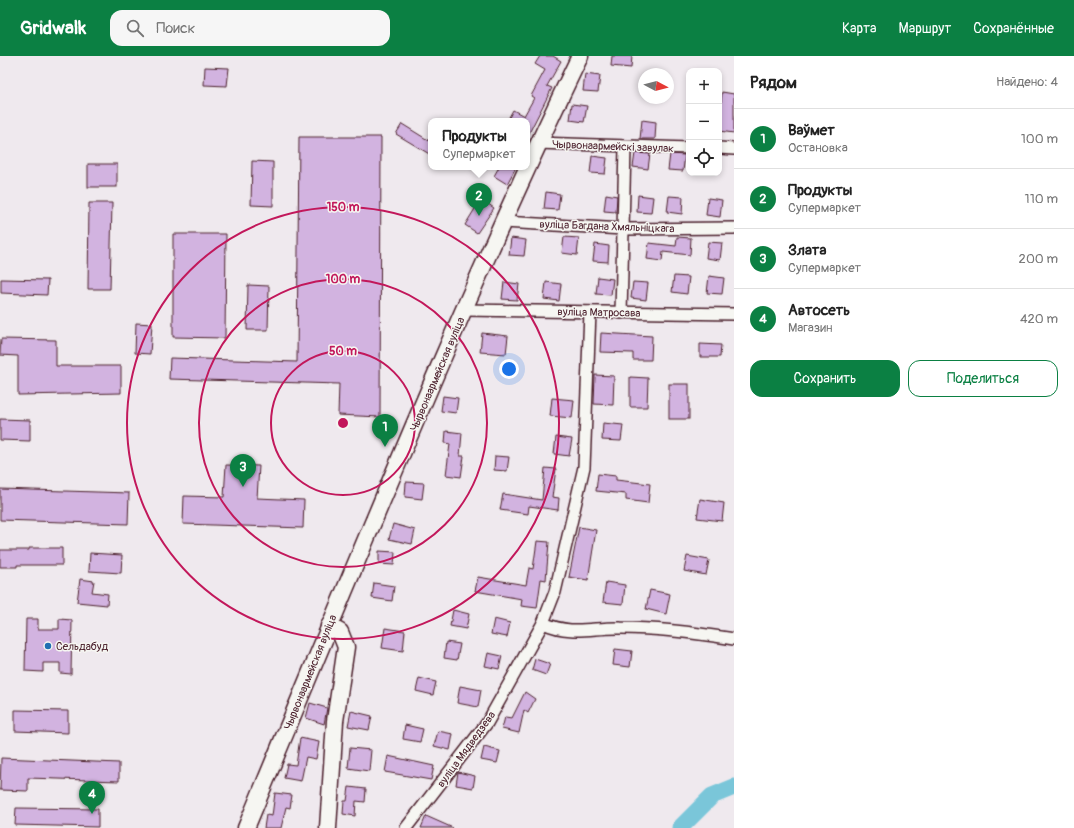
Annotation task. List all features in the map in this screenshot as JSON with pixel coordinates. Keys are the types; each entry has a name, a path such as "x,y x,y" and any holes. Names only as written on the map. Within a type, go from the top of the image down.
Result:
{"street":[{"name":"Чырвонаармейская вуліца","path":"530,159 580,56"},
{"name":"Чырвонаармейскі завулак","path":"537,143 686,148"},
{"path":"621,313 625,147"},
{"path":"722,148 734,148"},
{"name":"Чырвонаармейская вуліца","path":"246,828 372,521 525,170"},
{"name":"вуліца Багдана Хмяльніцкага","path":"503,222 623,229 734,228"},
{"name":"вуліца Матросава","path":"464,310 734,314"},
{"name":"вуліца Мядведзева","path":"406,828 487,723 543,623 555,592 584,467 590,312"},
{"path":"543,623 557,629 591,631 619,628 652,629 734,639"},
{"path":"328,828 335,722 346,647 340,632 329,626"}],"building":[{"path":"540,56 553,56 561,61 547,86 552,88 530,131 530,118 509,118 513,110 524,116 534,98 531,96 545,70 535,64"},
{"path":"612,56 632,56 631,68 611,66"},
{"path":"205,67 229,68 227,86 204,85"},
{"path":"585,74 600,76 598,92 583,91"},
{"path":"722,92 734,94 734,133 722,131"},
{"path":"572,104 587,106 584,122 570,120"},
{"path":"642,120 656,122 655,139 640,139"},
{"path":"402,124 428,140 428,153 396,134"},
{"path":"299,137 381,137 380,417 338,415 339,384 169,379 170,358 297,362"},
{"path":"635,153 650,154 648,169 633,167"},
{"path":"670,154 685,155 683,171 668,170"},
{"path":"592,156 607,158 605,174 590,173"},
{"path":"252,161 273,162 273,206 251,205"},
{"path":"88,164 117,164 117,187 88,187"},
{"path":"497,170 514,170 507,184 494,176"},
{"path":"546,192 560,194 558,210 544,209"},
{"path":"606,194 617,196 616,212 604,211"},
{"path":"638,195 653,197 651,213 637,212"},
{"path":"669,196 683,197 682,214 667,212"},
{"path":"708,198 722,200 720,217 706,215"},
{"path":"481,199 494,208 477,233 465,225"},
{"path":"89,203 112,203 110,289 88,289"},
{"path":"173,234 226,234 225,338 173,337"},
{"path":"564,237 579,238 577,255 562,253"},
{"path":"677,237 691,238 690,255 663,252 662,261 647,259 649,243 676,246"},
{"path":"511,238 526,240 524,256 509,255"},
{"path":"708,242 722,243 720,260 706,258"},
{"path":"595,244 609,246 608,262 593,261"},
{"path":"674,276 689,277 687,294 672,292"},
{"path":"709,276 724,278 722,294 707,293"},
{"path":"598,277 613,279 611,295 596,294"},
{"path":"1,279 48,280 47,295 1,293"},
{"path":"504,282 519,284 517,300 502,299"},
{"path":"546,282 561,284 559,301 544,299"},
{"path":"633,282 648,283 646,300 631,298"},
{"path":"248,285 269,286 268,330 247,330"},
{"path":"136,323 152,324 150,354 135,353"},
{"path":"482,333 508,336 506,354 480,352"},
{"path":"601,333 652,336 651,360 633,360 633,353 600,352"},
{"path":"1,339 56,340 56,366 121,366 121,393 18,395 18,356 0,355"},
{"path":"700,344 721,345 720,357 700,357"},
{"path":"595,375 614,376 613,405 594,404"},
{"path":"630,377 648,378 647,407 630,407"},
{"path":"669,384 689,384 689,419 669,419"},
{"path":"443,396 458,398 456,413 441,411"},
{"path":"552,398 574,400 572,418 550,416"},
{"path":"0,419 30,420 30,441 0,440"},
{"path":"603,423 623,425 621,441 602,440"},
{"path":"446,431 462,433 460,456 464,456 461,477 446,475 450,444 445,443"},
{"path":"556,437 572,439 569,456 554,454"},
{"path":"495,456 509,457 507,471 494,470"},
{"path":"226,465 259,466 257,498 304,500 303,528 183,524 184,496 224,497"},
{"path":"545,468 556,469 552,497 559,498 558,510 529,506 528,514 500,510 503,494 542,500"},
{"path":"598,474 616,476 616,480 650,484 648,503 626,500 626,494 596,491"},
{"path":"406,482 424,483 422,499 405,497"},
{"path":"0,489 129,493 128,524 0,520"},
{"path":"700,499 724,503 722,521 697,518"},
{"path":"393,524 415,530 412,544 389,539"},
{"path":"579,527 596,530 588,580 569,577"},
{"path":"537,541 549,542 546,580 541,579 537,608 521,606 522,599 475,591 478,577 526,585 529,568 533,569"},
{"path":"29,548 62,548 62,565 17,565 17,567 0,567 0,550 29,550"},
{"path":"379,551 395,552 394,565 379,564"},
{"path":"90,553 122,555 121,573 89,571"},
{"path":"687,556 709,560 706,575 684,571"},
{"path":"80,579 94,581 92,592 108,594 107,605 77,602"},
{"path":"606,582 625,585 623,604 603,602"},
{"path":"374,583 394,586 392,601 372,598"},
{"path":"650,590 670,594 666,614 646,609"},
{"path":"453,610 469,614 466,629 450,626"},
{"name":"Сельдабуд","path":"26,619 38,619 38,629 59,629 59,619 72,620 71,674 60,673 60,663 43,663 43,672 25,671"},
{"path":"494,619 510,623 507,637 491,634"},
{"path":"385,628 405,631 403,651 382,648"},
{"path":"446,642 460,644 457,660 444,658"},
{"path":"615,649 632,651 630,667 613,665"},
{"path":"488,653 502,656 499,669 485,666"},
{"path":"535,659 550,664 546,675 532,670"},
{"path":"419,678 436,682 433,695 416,691"},
{"path":"460,686 481,690 478,707 457,703"},
{"path":"525,692 535,699 528,713 524,710 519,733 502,729 505,717 512,718"},
{"path":"310,703 327,708 324,724 306,718"},
{"path":"15,710 68,711 68,733 15,731"},
{"path":"351,711 372,716 369,730 348,726"},
{"path":"405,725 423,729 420,742 403,739"},
{"path":"438,731 453,734 450,750 434,746"},
{"path":"300,738 319,742 316,759 306,757 301,781 284,778 287,764 296,765"},
{"path":"484,747 500,751 497,763 481,760"},
{"path":"350,748 371,750 369,771 348,768"},
{"path":"388,756 434,766 431,780 385,772"},
{"path":"1,758 119,763 119,781 28,778 28,791 0,790"},
{"path":"458,772 475,776 473,788 456,785"},
{"path":"349,787 366,789 365,802 356,801 355,816 343,814 344,801 347,801"},
{"path":"275,793 292,795 290,808 286,807 281,828 264,828 266,815 272,816"},
{"path":"16,808 98,809 98,827 15,825"},
{"path":"426,816 453,828 421,828"}],"waterway":[{"path":"680,828 712,796 734,787"}],"place":[{"name":"Продукты","path":"479,216"},
{"name":"Ваўмет","path":"385,447"},
{"name":"Злата","path":"243,487"},
{"name":"Сельдабуд","path":"48,646"},
{"name":"Автосеть","path":"92,814"}]}
